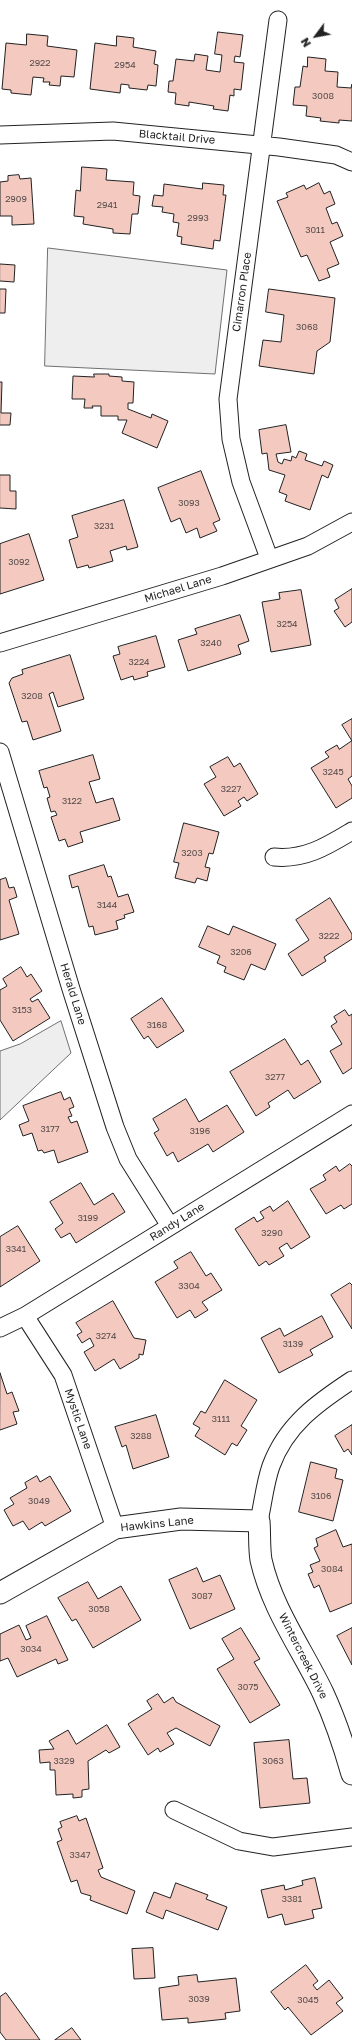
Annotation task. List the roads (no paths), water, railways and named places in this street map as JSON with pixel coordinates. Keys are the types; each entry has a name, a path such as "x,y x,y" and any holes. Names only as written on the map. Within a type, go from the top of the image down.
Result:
{"street":[{"name":"Cimarron Place","path":"269,558 241,482 231,439 228,399 278,20"},
{"name":"Blacktail Drive","path":"0,135 112,131 261,145 336,155 352,162"},
{"name":"Michael Lane","path":"0,643 222,576 269,558 308,546 352,522"},
{"name":"Herald Lane","path":"0,752 71,988 115,1127 128,1159 170,1226"},
{"path":"274,857 289,858 322,850 352,830"},
{"name":"Randy Lane","path":"0,1328 25,1316 352,1114"},
{"name":"Mystic Lane","path":"25,1316 63,1375 115,1528"},
{"name":"Wintercreek Drive","path":"352,1380 317,1403 288,1432 271,1466 259,1521 261,1560 276,1601 286,1626 323,1693 340,1735 352,1774"},
{"name":"Hawkins Lane","path":"0,1593 115,1528 181,1519 259,1521"},
{"path":"174,1810 239,1841 274,1847 352,1837"}]}
